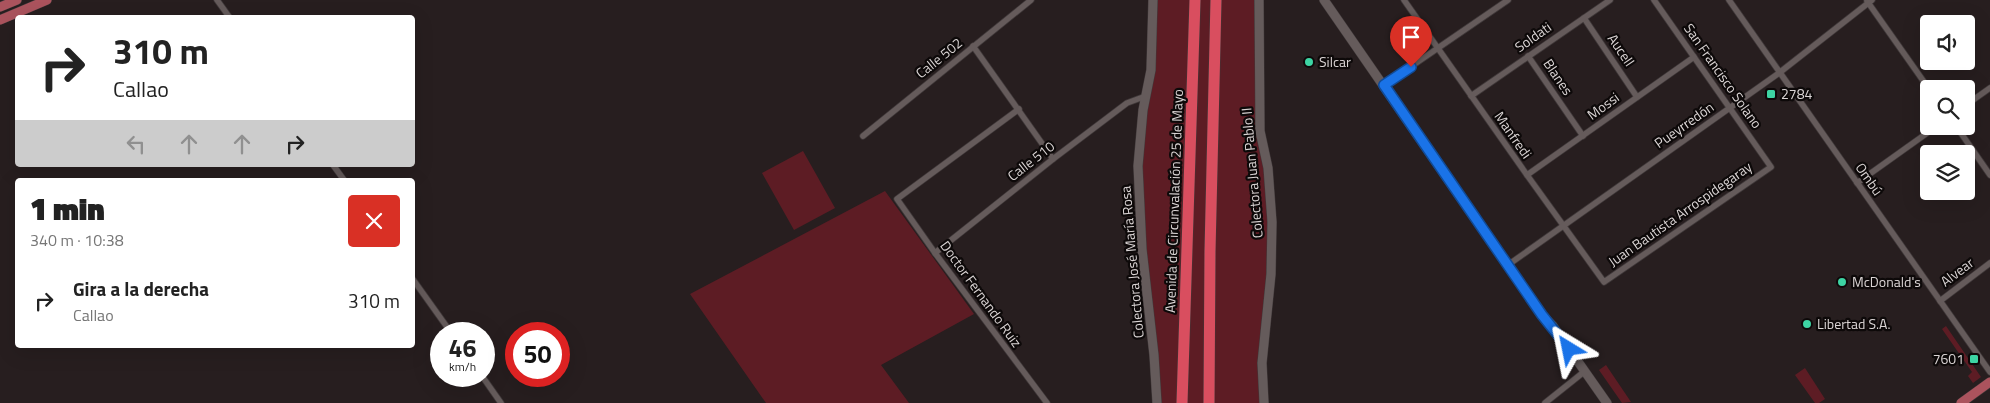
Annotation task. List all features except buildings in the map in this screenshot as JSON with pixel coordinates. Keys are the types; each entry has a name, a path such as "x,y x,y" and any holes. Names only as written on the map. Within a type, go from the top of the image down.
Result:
{"highway":[{"name":"Avenida de Circunvalación 25 de Mayo","path":"1182,403 1195,0"},
{"path":"1209,403 1210,251 1216,0"}],"main road":[{"path":"0,7 16,0"},
{"path":"0,20 47,0"},
{"name":"Colectora José María Rosa","path":"1153,0 1151,70 1138,166 1142,249 1154,354 1157,403"},
{"name":"Colectora Juan Pablo II","path":"1259,0 1260,131 1268,168 1272,222 1271,274 1262,363 1264,403"},
{"path":"1324,0 1508,265 1607,403"},
{"path":"1961,403 1990,382"}],"street":[{"path":"217,0 228,15"},
{"name":"Calle 502","path":"863,136 1031,0"},
{"name":"Manfredi","path":"1404,0 1604,282"},
{"path":"1384,85 1508,0"},
{"name":"Soldati","path":"1471,96 1610,0"},
{"name":"San Francisco Solano","path":"1654,0 1771,167"},
{"name":"Ombú","path":"1729,0 1990,372"},
{"path":"1869,1 1923,80"},
{"name":"Pueyrredón","path":"1508,265 1779,73 1869,1"},
{"name":"Aucell","path":"1584,18 1637,97"},
{"path":"973,46 1053,159"},
{"name":"Blanes","path":"1528,56 1583,136"},
{"name":"Mossi","path":"1527,175 1694,57"},
{"path":"1975,99 1990,88"},
{"name":"Calle 510","path":"935,253 1127,103 1146,96"},
{"name":"Doctor Fernando Ruiz","path":"1019,109 897,199 1047,403"},
{"path":"1857,183 1924,135"},
{"path":"1962,135 1990,175"},
{"path":"334,167 343,178"},
{"name":"Juan Bautista Arrospidegaray","path":"1604,282 1771,167"},
{"name":"Alvear","path":"1940,301 1990,262"},
{"path":"415,282 443,322"},
{"path":"1545,403 1585,372"},
{"path":"490,387 501,403"}],"shaded area":[{"path":"1153,0 1259,0 1260,131 1272,222 1264,403 1157,403 1138,166"},
{"path":"803,151 835,208 794,230 762,173"},
{"path":"885,191 974,314 881,365 909,403 766,403 690,294"},
{"path":"1946,326 1981,377 1973,383 1968,376 1972,372 1942,329"},
{"path":"1606,365 1631,402 1622,403 1599,370"},
{"path":"1805,368 1825,399 1819,403 1815,403 1795,375"}],"place":[{"name":"Silcar","path":"1309,62"},
{"name":"2784","path":"1771,94"},
{"name":"McDonald's","path":"1842,282"},
{"name":"Libertad S.A.","path":"1807,324"},
{"name":"7601","path":"1974,359"}],"route":[{"path":"1411,67 1384,85 1542,315 1553,326 1569,349"}]}
